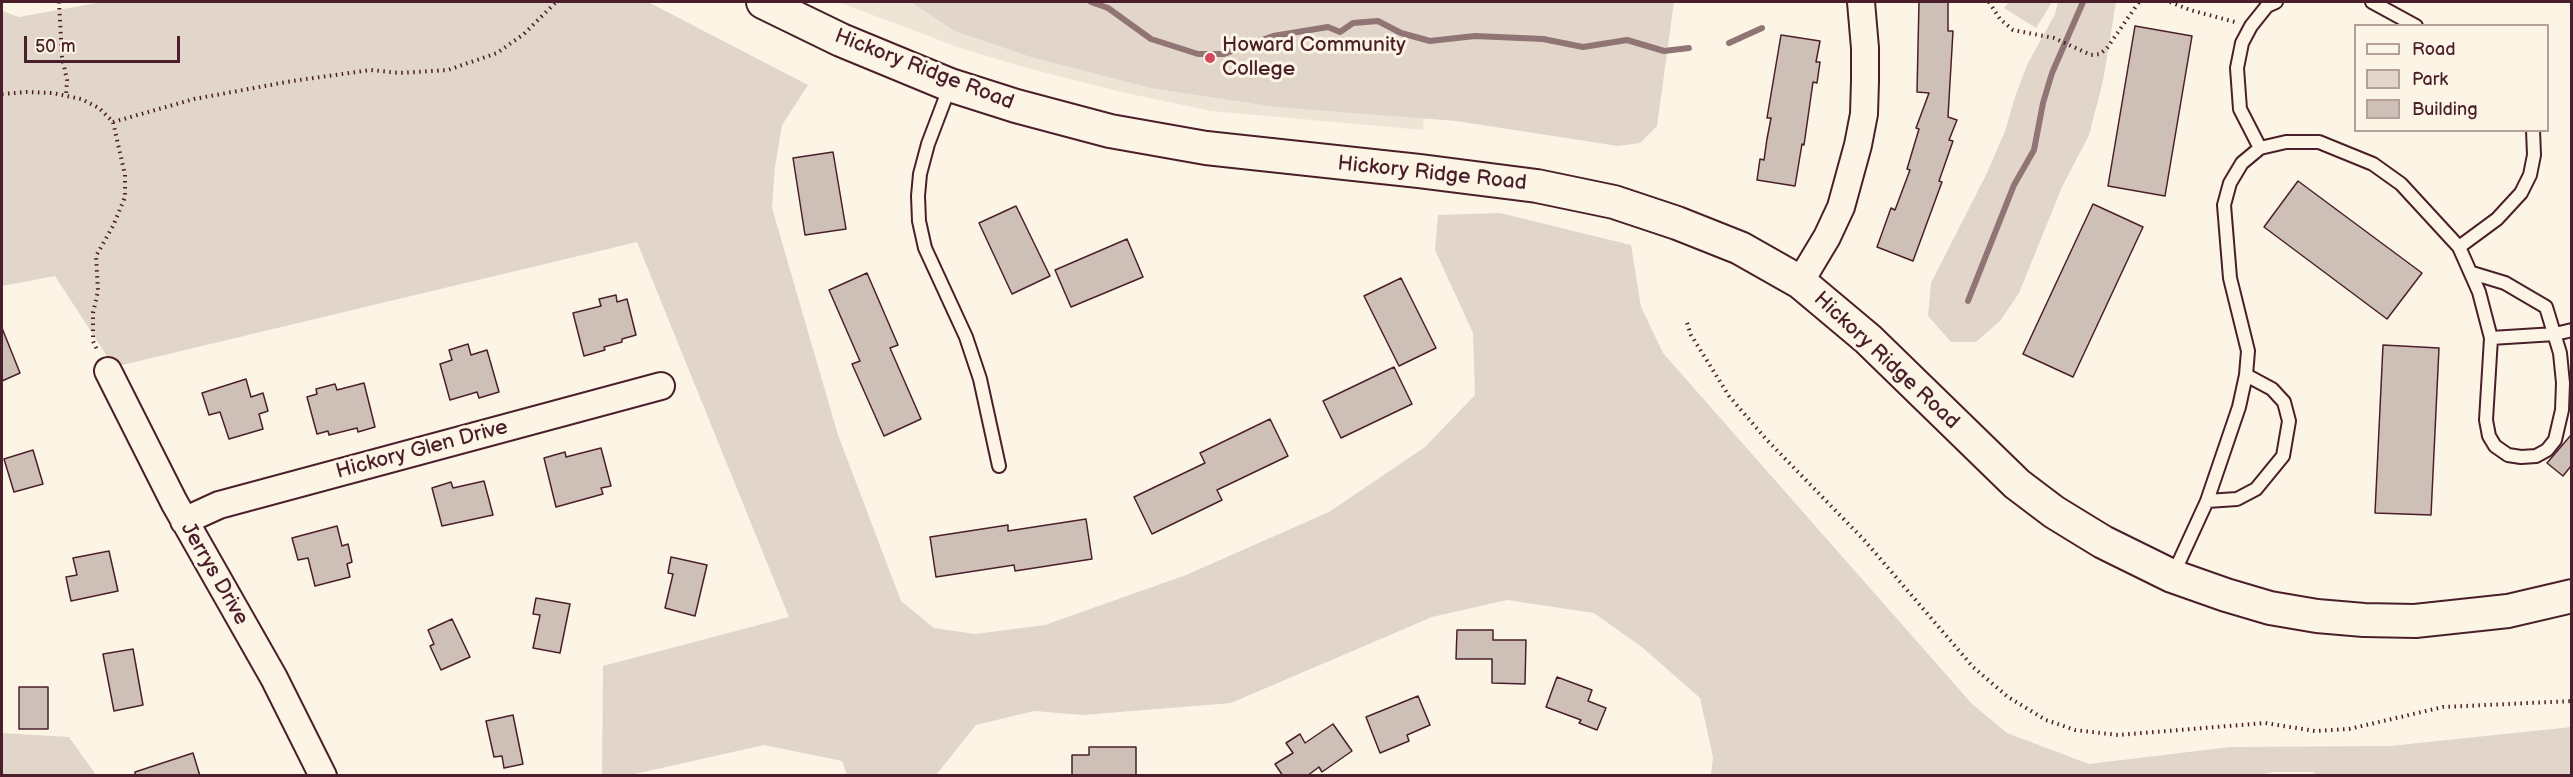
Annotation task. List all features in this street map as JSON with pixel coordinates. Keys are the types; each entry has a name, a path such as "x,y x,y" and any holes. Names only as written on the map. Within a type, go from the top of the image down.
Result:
{"street":[{"name":"Hickory Ridge Road","path":"763,2 842,40 950,85 1016,106 1110,130 1206,148 1537,186 1614,202 1677,223 1740,248 1800,282 1868,339 2017,484 2054,512 2103,542 2172,576 2270,608 2364,620 2460,618 2508,611 2571,596"},
{"path":"1800,282 1827,237 1841,207 1858,145 1864,114 1865,81 1861,2"},
{"name":"Jerrys Drive","path":"108,371 184,521 274,678 323,776"},
{"name":"Hickory Glen Drive","path":"184,521 219,505 661,386"}],"lane":[{"path":"2260,148 2240,109 2237,68 2240,51 2251,26 2267,6 2276,2"},
{"path":"2372,2 2412,24"},
{"path":"950,85 928,144 920,174 919,221 925,248 966,337 980,379 999,466"},
{"path":"2459,247 2498,219 2521,193 2530,175 2535,155 2533,132"},
{"path":"2172,576 2206,501 2239,406 2246,375 2248,351 2230,278 2224,205 2230,183 2242,163 2260,148 2286,142 2319,142 2373,164 2401,184 2459,247 2480,292 2491,338 2486,411 2489,436 2495,446 2508,455 2536,456 2547,450 2555,440 2560,426 2563,383 2555,334 2546,307 2505,283 2472,273"},
{"path":"2491,338 2555,334 2571,330"},
{"path":"2206,501 2237,499 2256,489 2283,456 2289,421 2284,402 2272,389 2246,375"}],"path":[{"path":"58,2 62,57 67,80 66,95"},
{"path":"112,122 194,99 332,74 371,70 421,73 448,70 497,53 524,34 556,2"},
{"path":"1989,2 2000,20 2013,30 2054,38 2091,55 2100,54 2107,48 2139,2"},
{"path":"2170,2 2190,10 2251,26"},
{"path":"2,94 27,92 66,95 99,108 112,122 125,175 125,197 113,226 96,256 98,291 93,313 93,341 108,371"},
{"path":"1687,323 1691,335 1729,396 1766,439 1865,541 1973,667 2008,697 2046,720 2075,730 2118,735 2265,723 2315,732 2349,729 2443,707 2571,701"}],"shaded area":[{"name":"Howard Community College","path":"838,2 1430,2 1423,130 1211,111 1121,92 960,48"}],"green space":[{"path":"102,2 648,2 808,85 782,125 775,167 772,208 838,435 901,601 934,628 975,634 1045,625 1186,575 1329,512 1425,447 1475,395 1473,333 1435,250 1438,215 1500,213 1631,245 1641,307 1663,353 1972,704 2007,733 2089,764 2230,747 2390,746 2571,727 2571,775 2320,776 2312,772 2275,772 2251,776 1711,775 1713,757 1700,698 1643,648 1594,613 1507,600 1432,617 1231,703 1083,715 1034,711 976,725 936,775 847,775 842,761 764,745 630,775 602,775 603,666 789,617 637,242 114,367 55,276 2,286 2,11 19,17"},
{"path":"911,2 1674,2 1657,126 1640,143 1618,146 1456,121 1276,107 1151,88 1031,57 955,31"},
{"path":"2009,2 2052,2 2036,28 2004,8"},
{"path":"2058,2 2116,2 2103,81 2089,135 2062,187 2019,293 2000,321 1976,342 1951,342 1928,316 1931,283 1987,173 2005,131 2027,65 2055,14"},
{"path":"2,733 69,737 96,775 2,775"}],"building":[{"path":"1919,2 1948,2 1948,31 1953,31 1948,117 1957,120 1949,140 1953,141 1939,181 1942,182 1913,261 1877,247 1891,208 1895,210 1910,170 1907,169 1919,129 1916,128 1929,93 1917,92"},
{"path":"2135,26 2192,36 2165,196 2108,186"},
{"path":"1781,35 1820,41 1816,62 1820,62 1817,83 1813,82 1804,145 1802,144 1795,186 1757,180 1760,159 1764,160 1771,118 1767,118"},
{"path":"833,152 846,229 805,235 793,158"},
{"path":"2298,181 2422,273 2387,319 2264,227"},
{"path":"2093,204 2143,227 2073,377 2023,354"},
{"path":"1016,206 1050,276 1012,294 979,223"},
{"path":"1127,239 1143,277 1071,307 1055,270"},
{"path":"867,273 898,345 890,348 921,419 884,436 852,364 860,361 829,290"},
{"path":"1401,278 1436,348 1399,366 1364,296"},
{"path":"616,295 617,302 627,299 636,335 604,347 605,350 584,356 573,313 601,306 599,299"},
{"path":"2,328 20,373 2,381"},
{"path":"468,344 471,355 487,350 499,392 479,398 477,392 450,400 440,364 452,360 449,350"},
{"path":"2383,345 2439,348 2431,515 2375,513"},
{"path":"1394,367 1412,404 1341,438 1323,401"},
{"path":"246,379 251,397 263,393 268,411 259,414 263,429 229,439 220,412 209,415 202,393"},
{"path":"364,383 375,427 358,432 357,428 329,435 328,431 317,434 307,397 317,394 316,389 335,384 337,390"},
{"path":"1270,419 1288,456 1217,490 1222,500 1152,534 1134,497 1205,463 1200,453"},
{"path":"2571,435 2571,466 2563,476 2547,463"},
{"path":"601,448 611,486 601,488 603,494 556,507 544,458 565,452 566,457"},
{"path":"33,450 43,484 14,492 4,459"},
{"path":"484,481 493,515 442,526 432,488 451,482 453,488"},
{"path":"1086,519 1092,559 1015,571 1014,565 936,577 930,537 1008,525 1008,531"},
{"path":"337,526 342,546 348,544 352,562 347,564 350,577 315,586 308,558 298,560 292,538"},
{"path":"109,551 118,591 71,601 66,577 77,575 73,558"},
{"path":"671,557 707,565 695,616 665,608 673,574 668,573"},
{"path":"536,598 570,604 560,653 533,648 540,615 533,614"},
{"path":"452,619 470,657 441,670 430,646 434,644 428,630"},
{"path":"1457,630 1493,630 1493,640 1526,640 1525,684 1492,683 1492,659 1456,659"},
{"path":"133,649 143,705 114,711 103,654"},
{"path":"1557,677 1592,690 1588,701 1606,708 1597,730 1579,723 1581,720 1546,707"},
{"path":"19,687 48,687 48,729 19,729"},
{"path":"1418,696 1430,725 1407,735 1409,741 1380,753 1366,717"},
{"path":"513,715 523,764 504,768 502,756 494,757 486,721"},
{"path":"1333,724 1352,751 1322,772 1319,767 1307,776 1283,776 1275,764 1293,753 1286,743 1300,734 1305,743"},
{"path":"1089,747 1136,747 1136,776 1072,776 1072,755 1089,755"},
{"path":"193,753 200,776 135,776 135,772"}],"waterway":[{"path":"1091,2 1108,8 1151,39 1198,54 1224,54 1273,36 1328,27 1340,32 1353,23 1378,21 1401,33 1430,41 1475,36 1543,39 1583,47 1627,40 1664,51 1689,48"},
{"path":"1968,301 2014,185 2034,150 2043,103 2052,73 2083,2"},
{"path":"1729,43 1762,28"}],"place":[{"name":"Howard Community College","path":"1210,58"}]}
